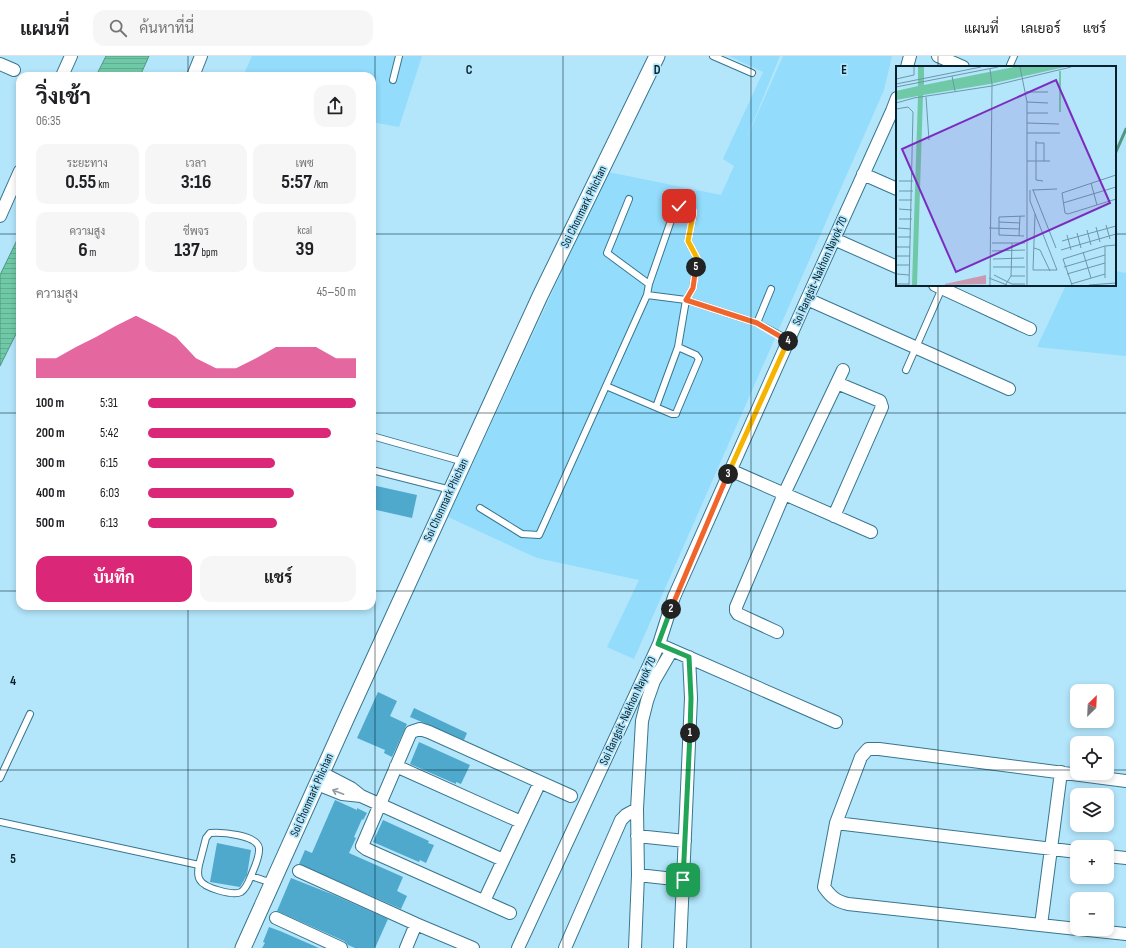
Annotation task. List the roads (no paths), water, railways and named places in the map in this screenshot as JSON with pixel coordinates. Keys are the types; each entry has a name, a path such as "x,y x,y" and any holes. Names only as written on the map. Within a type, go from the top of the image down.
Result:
{"street":[{"path":"64,72 71,56"},
{"path":"195,72 201,56"},
{"name":"Soi Chonmark Phichan","path":"243,948 319,778 540,296 657,56"},
{"path":"907,66 910,56"},
{"path":"938,56 961,66"},
{"path":"0,64 14,70"},
{"name":"Soi Rangsit-Nakhon Nayok 70","path":"518,948 658,644 674,597 863,174 895,112"},
{"path":"863,174 896,190"},
{"path":"0,216 16,180"},
{"path":"834,239 896,267"},
{"path":"939,287 1030,329"},
{"path":"807,299 1009,389"},
{"path":"777,632 738,614 736,607 784,494 843,370"},
{"path":"834,516 882,407 880,401 837,383"},
{"path":"730,470 871,532"},
{"path":"658,644 836,722"},
{"path":"635,948 638,875 637,809 642,721 654,681 672,650"},
{"path":"680,948 691,698 689,657"},
{"path":"510,913 362,846 411,732 420,729 571,796"},
{"path":"1070,928 848,904 839,902 831,896 824,886 836,823 861,757 868,749 879,749 1126,781"},
{"path":"396,766 521,822"},
{"path":"1041,925 1061,772"},
{"path":"319,778 351,788 361,796 503,860"},
{"path":"484,901 540,782"},
{"path":"565,948 622,820 626,815 637,809"},
{"path":"836,823 1070,851"},
{"path":"637,836 685,840"},
{"path":"1114,857 1126,858"},
{"path":"299,871 473,948"},
{"path":"638,875 683,880"},
{"path":"276,918 341,948"},
{"path":"406,948 416,924"},
{"path":"1114,933 1126,934"}],"lane":[{"path":"393,80 399,56"},
{"path":"713,56 752,73"},
{"path":"1010,65 1014,56"},
{"path":"629,199 607,253 649,284"},
{"path":"480,508 522,534 540,535 646,295 675,209 682,205 693,210 688,241 697,258 693,288 686,300 678,346 656,408"},
{"path":"906,370 917,348 939,287"},
{"path":"757,323 771,289"},
{"path":"646,295 686,300 757,323 789,340"},
{"path":"606,386 656,408 676,414 699,359 696,355 678,346"},
{"path":"376,437 464,462"},
{"path":"376,471 451,490"},
{"path":"0,778 30,714"},
{"path":"0,822 199,865"},
{"path":"216,832 249,837 257,842 259,847 259,852 251,876 243,891 233,893 227,892 204,884 200,881 198,872 199,865 206,838 210,833 216,832"},
{"path":"251,876 272,883"}],"waterway":[{"path":"1116,152 1126,129"}]}
